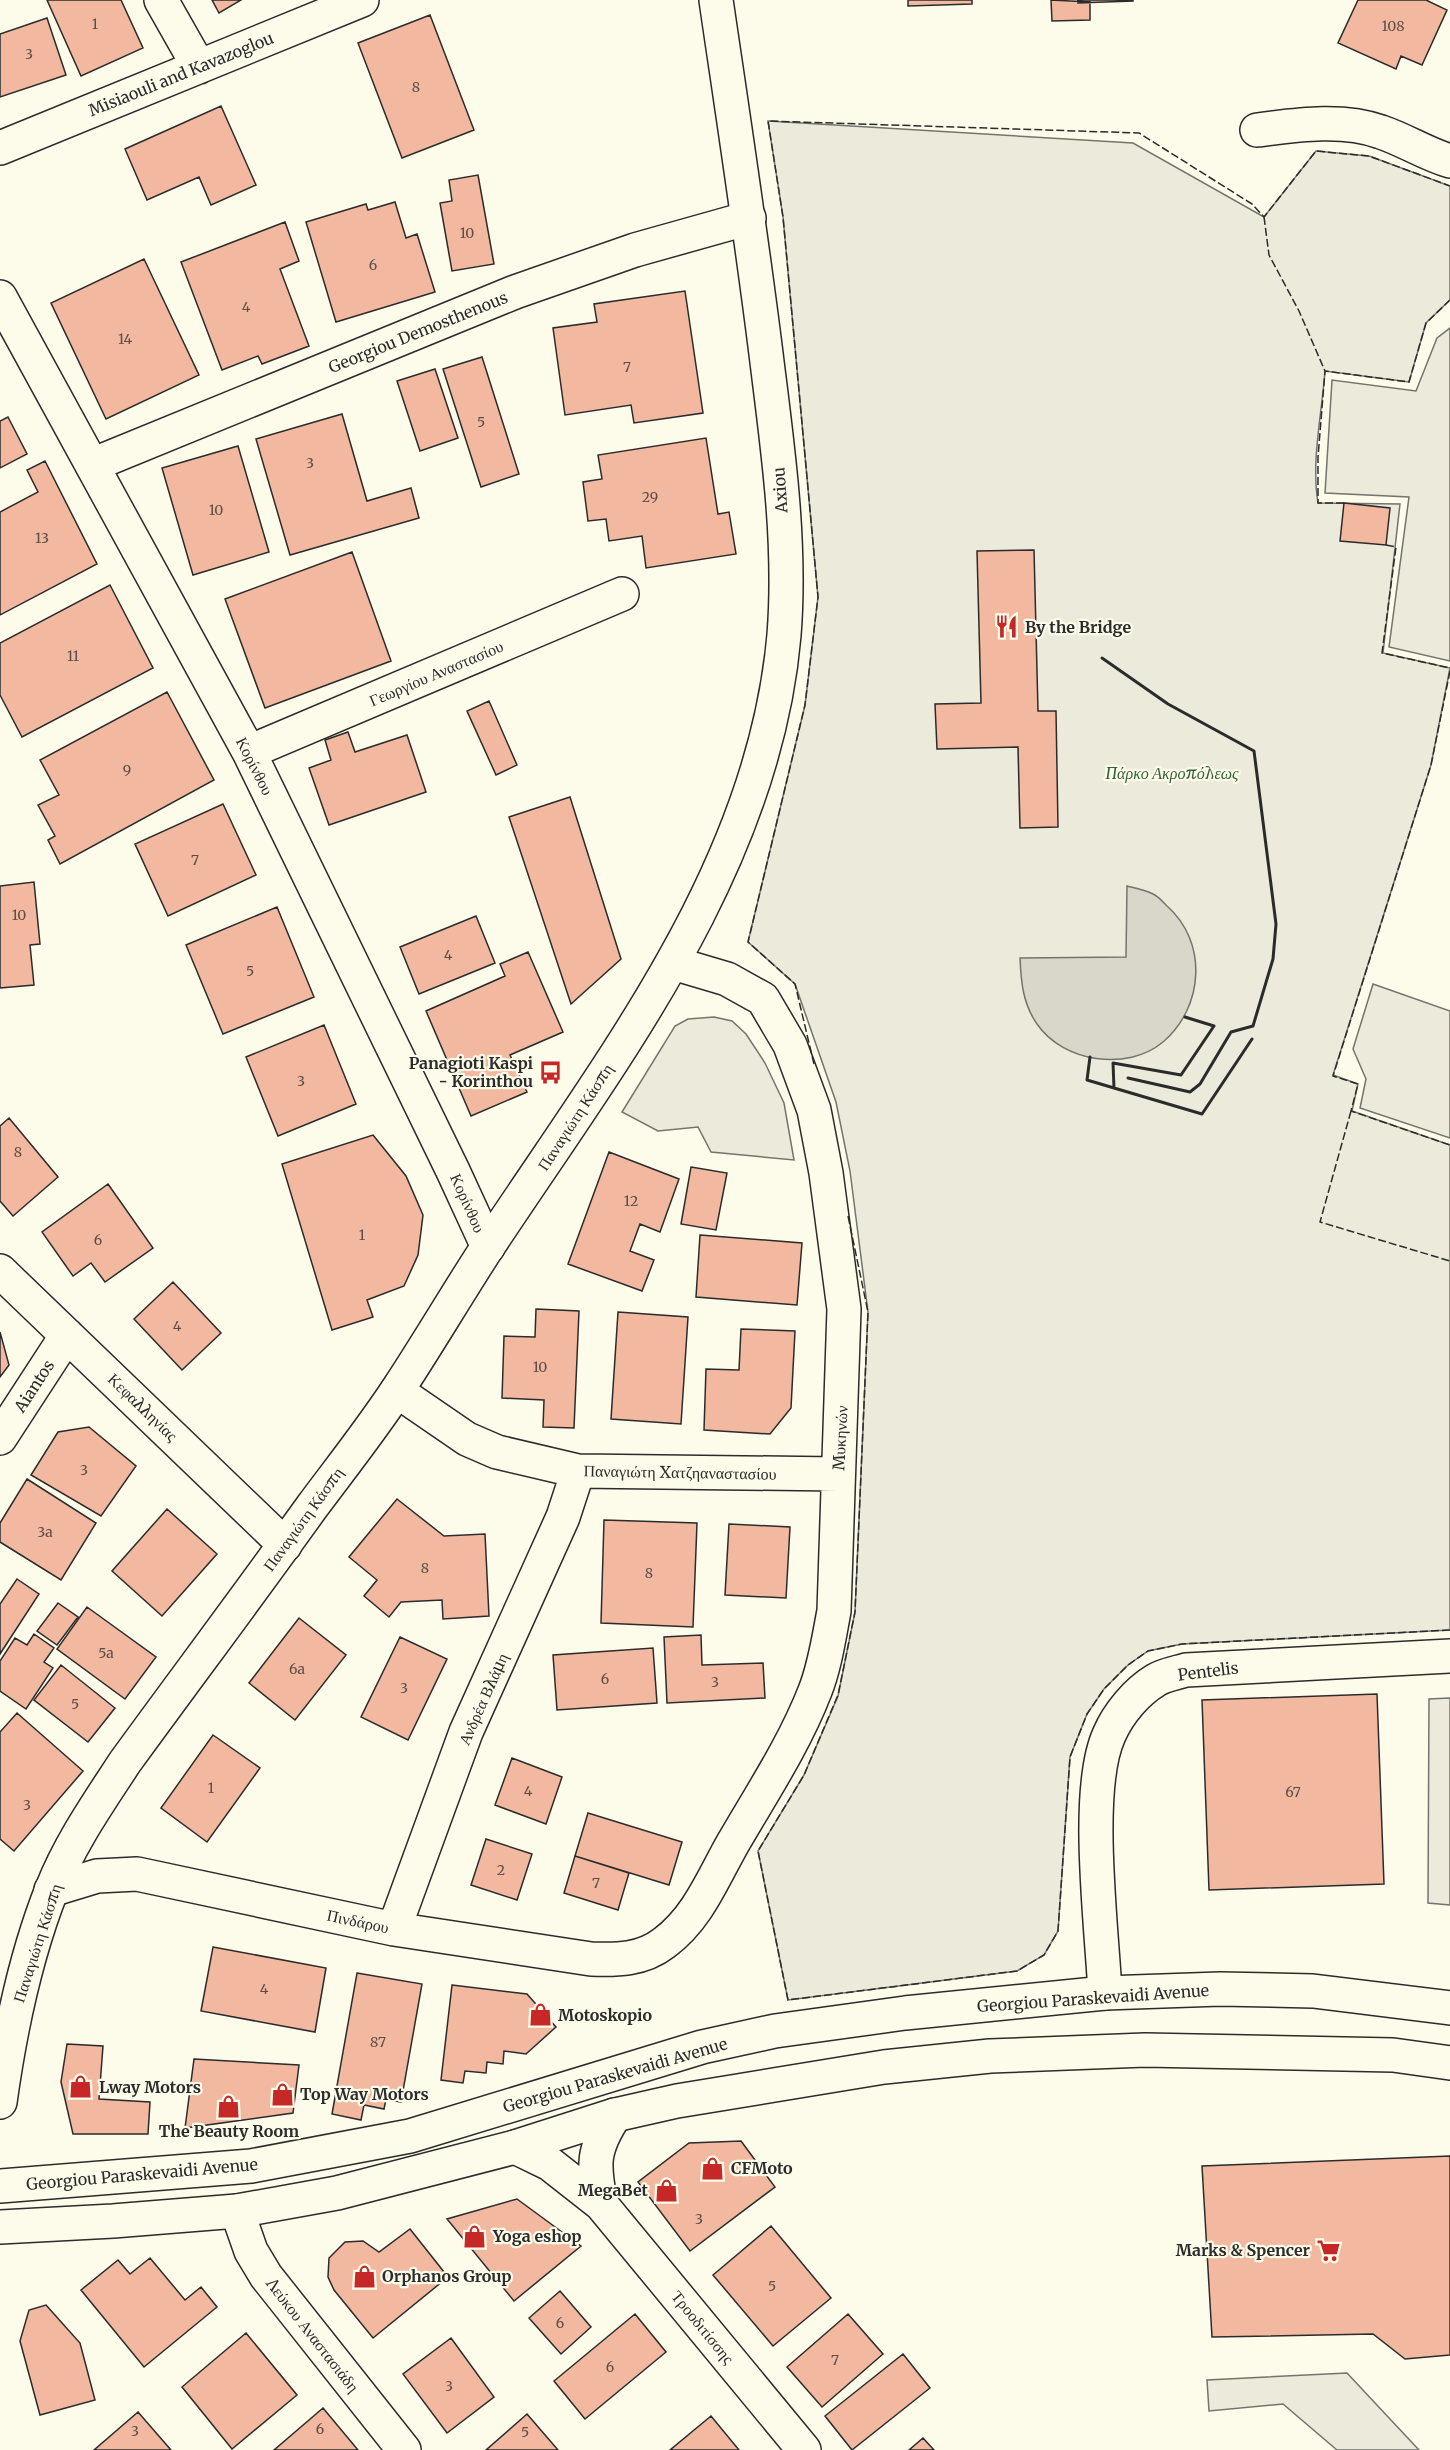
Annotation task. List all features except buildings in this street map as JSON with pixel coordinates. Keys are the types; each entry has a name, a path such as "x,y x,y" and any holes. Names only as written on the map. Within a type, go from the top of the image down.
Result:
{"street":[{"path":"161,0 199,67"},
{"name":"Misiaouli and Kavazoglou","path":"0,148 362,0"},
{"name":"Axiou","path":"673,963 724,858 755,772 777,683 783,636 786,573 775,429 749,218 716,0"},
{"path":"1257,130 1296,125 1336,124 1379,131 1450,161"},
{"name":"Georgiou Demosthenous","path":"92,465 515,292 635,250 749,218"},
{"name":"Κορίνθου","path":"0,297 249,752 488,1247"},
{"name":"Γεωργίου Αναστασίου","path":"249,752 622,594"},
{"name":"Παναγιώτη Κάσπη","path":"0,2102 19,1992 51,1890 89,1816 125,1762 396,1391 488,1247 566,1133 673,963"},
{"name":"Μυκηνών","path":"665,1943 696,1912 790,1745 816,1689 834,1611 843,1394 844,1309 826,1173 814,1110 790,1045 763,999 727,979 673,963"},
{"name":"Κεφαλληνίας","path":"0,1271 285,1545"},
{"name":"Aiantos","path":"0,1438 67,1335"},
{"name":"Παναγιώτη Χατζηαναστασίου","path":"396,1391 467,1439 497,1452 578,1471 838,1474"},
{"name":"Ανδρέα Βλάμη","path":"394,1929 466,1732 559,1527 578,1471"},
{"name":"Pentelis","path":"1105,1993 1098,1862 1098,1779 1108,1736 1126,1706 1156,1680 1186,1670 1450,1656"},
{"name":"Πινδάρου","path":"51,1890 97,1876 137,1874 394,1929 591,1959 619,1960 643,1955 665,1943"},
{"name":"Georgiou Paraskevaidi Avenue","path":"0,2186 251,2166 410,2136 654,2060 775,2031 905,2013 1105,1993 1220,1989 1313,1991 1450,2008"},
{"path":"0,2227 237,2211 337,2193 515,2147 615,2115 677,2101 884,2067 990,2056 1145,2050 1238,2050 1393,2055 1450,2063"},
{"path":"601,2204 595,2173 596,2150 615,2115"},
{"name":"Τροοδιτίσσης","path":"515,2147 550,2164 601,2204 804,2450"},
{"name":"Λεύκου Αναστασιάδη","path":"237,2211 251,2251 266,2276 404,2450"}],"green space":[{"name":"Πάρκο Ακροπόλεως","path":"768,121 1133,143 1264,217 1316,151 1369,156 1450,186 1450,300 1426,323 1409,382 1325,371 1318,437 1316,487 1318,503 1400,504 1383,653 1450,668 1431,765 1333,1075 1358,1084 1352,1111 1450,1145 1450,1630 1182,1644 1148,1651 1128,1665 1104,1689 1087,1714 1070,1757 1058,1931 1044,1955 1017,1971 788,2000 758,1851 804,1775 838,1696 855,1612 868,1312 850,1171 836,1102 795,984 748,942 805,705 818,597 783,217"}],"shaded area":[{"path":"1450,328 1450,661 1389,647 1409,497 1325,493 1332,380 1416,391 1437,338"},
{"path":"1127,886 1155,895 1180,921 1195,956 1196,974 1193,993 1187,1011 1177,1028 1163,1042 1132,1057 1114,1060 1096,1058 1063,1047 1048,1037 1037,1024 1024,992 1020,958 1126,957"},
{"path":"1373,984 1450,1011 1450,1138 1360,1108 1366,1079 1353,1049"},
{"path":"714,1017 732,1021 746,1034 765,1063 784,1103 794,1160 711,1152 698,1127 658,1131 622,1112 675,1026 688,1019"},
{"path":"1450,1698 1450,1905 1428,1903 1429,1699"},
{"path":"1347,2373 1419,2450 1337,2450 1283,2404 1209,2411 1207,2380"}],"fence":[{"path":"814,1064 795,984 748,942 805,705 818,597 783,217 768,121 1139,133 1252,204 1264,217 1316,151 1369,156 1450,186"},
{"path":"1264,217 1269,255 1299,311 1325,371"},
{"path":"1344,503 1318,503 1318,457 1325,371 1409,382 1426,323 1450,300"},
{"path":"1386,545 1396,547 1382,653 1450,668"},
{"path":"1450,671 1431,765 1333,1076 1358,1084 1351,1111 1450,1145"},
{"path":"1351,1111 1320,1222 1450,1261"},
{"path":"848,1216 868,1312 855,1612 838,1695 804,1775 758,1851 788,2000 1017,1971 1044,1955 1058,1931 1070,1757 1087,1714 1104,1689 1128,1665 1148,1651 1182,1644 1450,1630"}],"wall":[{"path":"1102,658 1168,704 1254,751 1276,924 1273,959 1253,1026 1231,1032 1200,1084 1190,1092 1128,1078"},
{"path":"1114,1088 1113,1063 1181,1075 1214,1026 1185,1017"},
{"path":"1090,1057 1087,1080 1202,1114 1252,1039"}],"place":[{"name":"By the Bridge","path":"1007,627"},
{"name":"Panagioti Kaspi - Korinthou","path":"551,1072"},
{"name":"Motoskopio","path":"540,2015"},
{"name":"Lway Motors","path":"81,2087"},
{"name":"Top Way Motors","path":"282,2094"},
{"name":"The Beauty Room","path":"229,2106"},
{"name":"CFMoto","path":"713,2168"},
{"name":"MegaBet","path":"666,2190"},
{"name":"Yoga eshop","path":"475,2236"},
{"name":"Marks & Spencer","path":"1328,2250"},
{"name":"Orphanos Group","path":"364,2276"}]}
